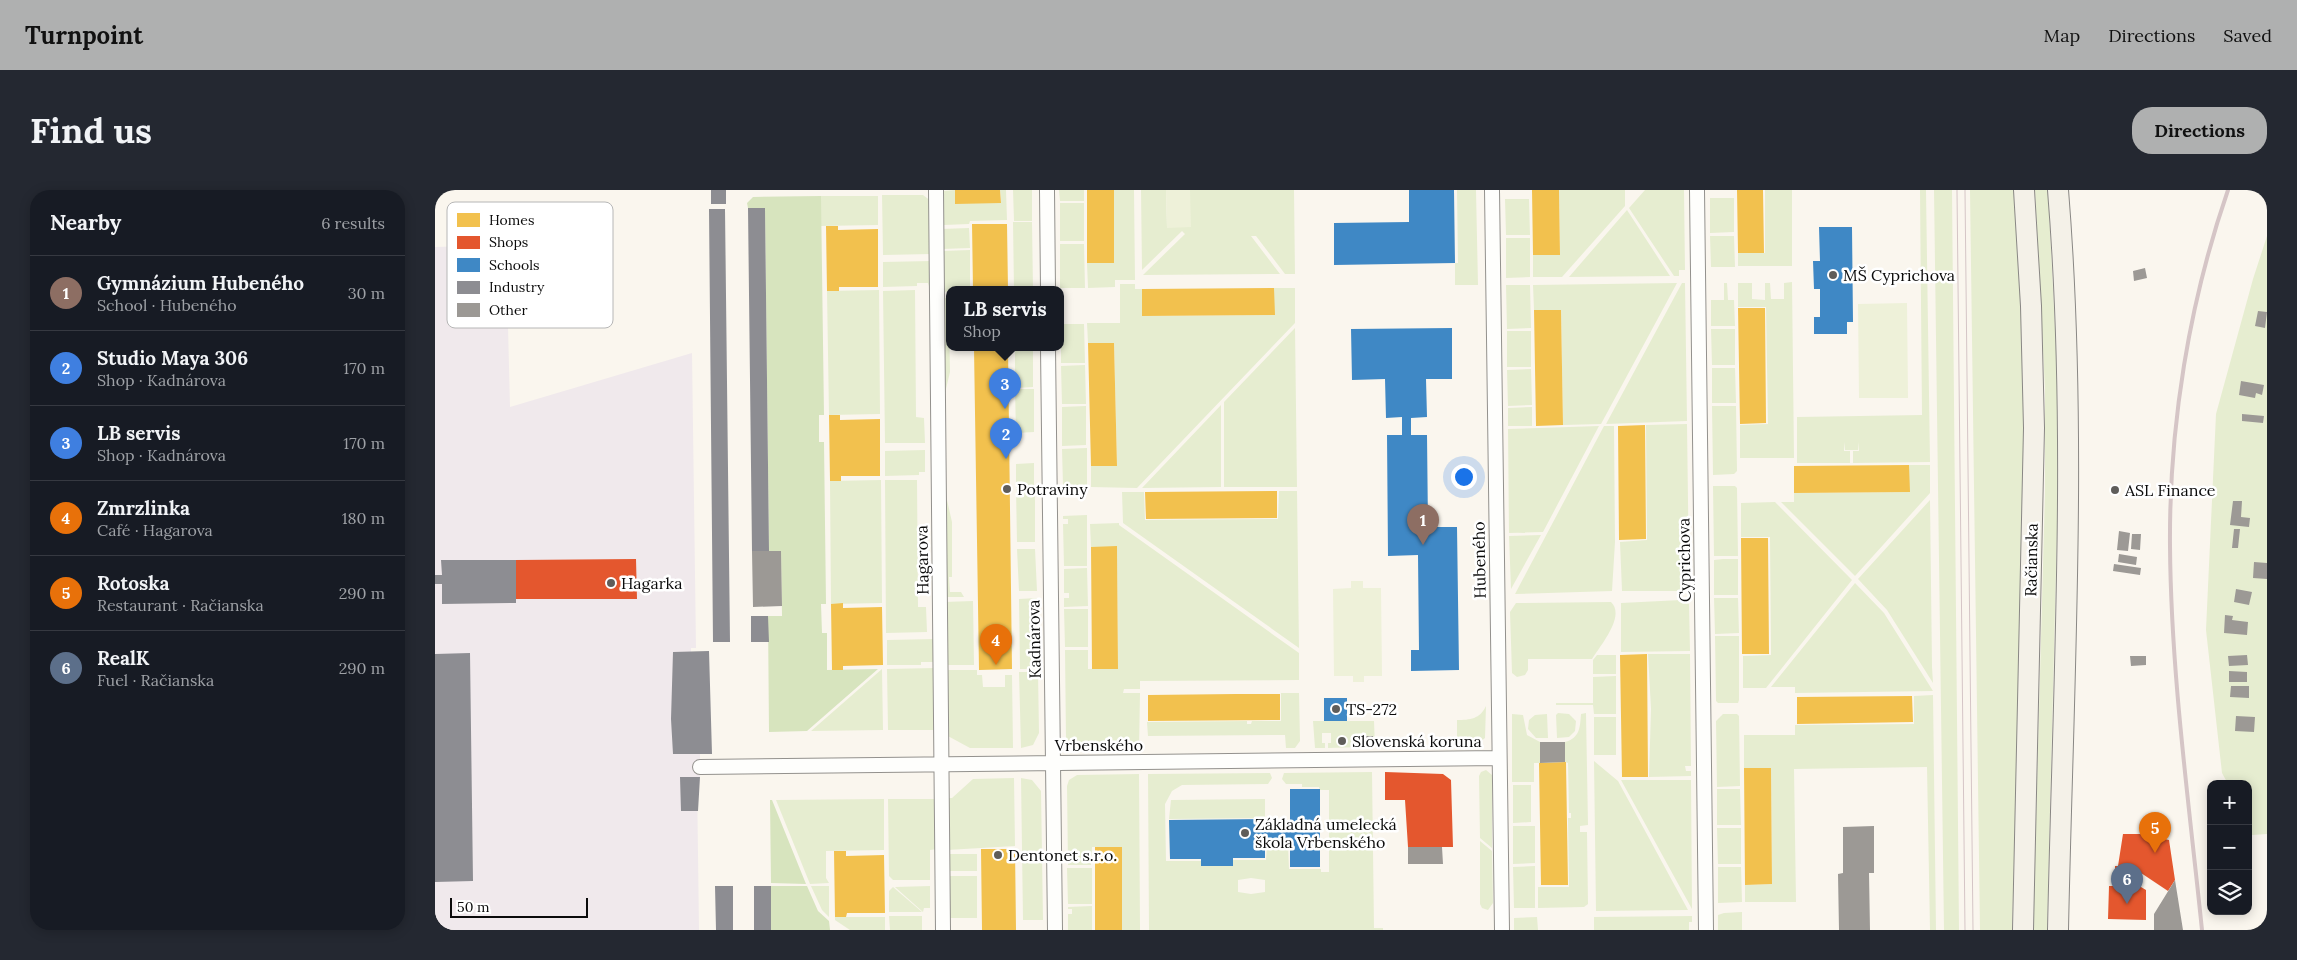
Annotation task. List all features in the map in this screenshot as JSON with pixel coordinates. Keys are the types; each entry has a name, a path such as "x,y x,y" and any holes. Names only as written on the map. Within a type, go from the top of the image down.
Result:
{"main road":[{"name":"Račianska","path":"2023,930 2034,428 2031,306 2024,190"},
{"path":"2058,190 2067,358 2068,490 2058,930"}],"street":[{"name":"Hagarova","path":"936,190 943,930"},
{"path":"1047,190 1048,286"},
{"name":"Hubeného","path":"1492,190 1502,930"},
{"name":"Cyprichova","path":"1697,190 1706,930"},
{"name":"Kadnárova","path":"1049,351 1055,930"},
{"name":"Vrbenského","path":"700,766 1499,758"}],"shaded area":[{"path":"435,247 447,247 447,328 508,328 510,407 692,353 696,648 691,648 691,679 700,754 700,777 697,777 699,930 435,930"}],"green space":[{"path":"955,190 1001,202 1000,190 1006,190 1007,220 970,221 969,224 944,225 944,191"},
{"path":"1013,190 1032,190 1032,221 1014,221"},
{"path":"1059,190 1084,190 1084,201 1060,201"},
{"path":"1114,190 1134,190 1135,280 1115,280 1115,287 1088,288 1087,263"},
{"path":"1141,190 1166,190 1167,227 1190,227 1190,190 1294,190 1295,274 1285,274 1256,236 1251,236 1280,274 1143,275 1185,234 1182,231 1142,270"},
{"path":"1166,190 1190,190 1191,227 1167,228"},
{"path":"1457,190 1476,190 1478,285 1455,285 1455,263 1458,263"},
{"path":"1559,190 1625,190 1625,206 1562,277 1533,277 1533,255 1560,255"},
{"path":"1645,190 1684,190 1685,270 1679,270 1679,276 1674,276 1629,208"},
{"path":"1765,190 1792,190 1792,266 1738,266 1738,253 1765,253"},
{"path":"1920,190 1926,190 1930,462 1853,463 1853,451 1859,451 1858,442 1858,450 1845,450 1844,442 1844,451 1850,451 1850,463 1797,463 1797,417 1922,415"},
{"path":"1934,190 1952,190 1959,930 1944,930"},
{"path":"1970,190 2014,190 2020,270 2025,456 2012,930 1980,930"},
{"path":"2035,190 2048,190 2058,388 2058,492 2047,930 2033,930 2045,492 2045,389"},
{"path":"882,195 923,195 931,201 931,254 883,255"},
{"path":"821,196 878,196 878,225 821,226"},
{"path":"821,196 824,415 819,415 819,442 824,442 826,604 821,604 822,633 827,633 827,670 878,669 807,731 769,732 768,616 782,616 781,551 769,551 765,208 748,208 747,203 753,197"},
{"path":"1710,198 1734,198 1734,232 1710,233"},
{"path":"1505,199 1529,199 1530,235 1506,235"},
{"path":"1060,203 1084,203 1084,241 1060,241"},
{"path":"1627,210 1670,276 1569,277"},
{"path":"1013,222 1032,222 1033,286 1014,286"},
{"path":"969,228 970,248 942,249 941,229"},
{"path":"1710,236 1734,236 1735,267 1711,267"},
{"path":"2267,236 2267,834 2252,835 2252,780 2226,780 2222,773 2206,630 2216,414 2253,279"},
{"path":"1506,238 1530,238 1530,277 1506,278"},
{"path":"1060,244 1084,244 1085,288 1064,288 1064,286 1060,286"},
{"path":"970,250 970,286 946,286 946,292 942,292 942,251"},
{"path":"931,261 931,286 928,283 917,283 917,286 883,287 883,262"},
{"path":"1792,282 1794,458 1740,458 1740,425 1768,424 1766,307 1738,307 1738,283 1752,283 1752,299 1765,300 1765,283 1770,283 1771,299 1784,299 1784,283"},
{"path":"1677,283 1601,424 1563,425 1561,310 1534,310 1533,285"},
{"path":"1682,283 1685,283 1687,421 1606,424"},
{"path":"1724,283 1727,283 1728,300 1734,300 1735,326 1711,326 1711,300 1724,300"},
{"path":"1120,284 1135,284 1135,289 1142,289 1142,316 1274,315 1274,288 1295,288 1295,323 1137,488 1091,487 1091,466 1117,466 1114,343 1088,343 1087,323 1120,323"},
{"path":"1506,285 1530,285 1531,328 1507,329"},
{"path":"879,290 880,414 829,415 827,291"},
{"path":"915,290 916,417 924,418 925,443 885,443 883,291"},
{"path":"942,298 946,298 946,351 950,351 950,372 945,393 942,384"},
{"path":"1907,303 1908,398 1859,398 1858,304"},
{"path":"1064,324 1084,324 1085,363 1061,363 1061,351 1064,351"},
{"path":"1295,328 1297,487 1224,487 1224,402"},
{"path":"1711,329 1735,329 1735,365 1712,365"},
{"path":"1507,331 1531,331 1531,367 1507,367"},
{"path":"1015,351 1033,351 1033,387 1015,388"},
{"path":"1085,365 1086,404 1062,404 1061,366"},
{"path":"1712,368 1735,368 1736,403 1712,403"},
{"path":"1531,369 1532,405 1508,406 1507,370"},
{"path":"1015,389 1034,389 1034,432 1016,433"},
{"path":"1221,405 1221,487 1142,488"},
{"path":"1086,406 1086,445 1062,446 1062,407"},
{"path":"1712,406 1736,406 1737,471 1734,474 1713,475"},
{"path":"1532,407 1532,426 1508,426 1508,408"},
{"path":"1687,424 1689,579 1684,579 1684,587 1689,587 1681,591 1622,591 1620,542 1647,540 1646,425"},
{"path":"1599,426 1543,532 1509,533 1508,429"},
{"path":"1604,426 1614,426 1615,542 1612,591 1515,594"},
{"path":"1087,448 1087,485 1063,486 1062,449"},
{"path":"925,450 925,472 919,472 919,475 885,476 885,451"},
{"path":"1034,463 1034,487 1016,488 1016,464"},
{"path":"1909,465 1930,465 1930,493 1855,576 1781,502 1794,502 1794,493 1909,492"},
{"path":"881,480 882,603 831,604 830,481"},
{"path":"885,480 917,480 918,607 926,607 927,632 886,633"},
{"path":"1713,486 1735,486 1737,488 1738,556 1714,556"},
{"path":"1016,489 1035,489 1035,542 1017,542"},
{"path":"1279,491 1297,491 1299,648 1123,523 1122,492 1144,492 1145,520 1278,519"},
{"path":"947,500 952,522 952,577 949,577 950,592 961,592 964,597 944,597 944,509"},
{"path":"1930,500 1933,683 1887,610 1858,579"},
{"path":"1775,502 1852,580 1766,688 1743,688 1743,656 1771,655 1770,537 1741,537 1741,503"},
{"path":"1087,515 1087,566 1064,566 1063,524 1068,524 1068,519 1063,519 1063,516"},
{"path":"1119,523 1119,525 1299,653 1299,680 1140,681 1140,689 1124,689 1123,693 1140,693 1139,749 1077,750 1070,747 1066,740 1065,650 1088,650 1088,669 1118,668 1117,547 1091,547 1090,524"},
{"path":"1541,535 1511,589 1509,536"},
{"path":"1017,549 1035,549 1037,591 1019,591"},
{"path":"1738,559 1738,595 1714,595 1714,560"},
{"path":"1087,568 1088,606 1064,607 1064,598 1069,598 1069,593 1064,593 1064,569"},
{"path":"1351,581 1363,581 1363,588 1381,588 1382,676 1364,676 1364,682 1353,682 1353,676 1334,676 1333,589 1351,588"},
{"path":"1855,583 1884,613 1933,691 1795,693 1795,687 1771,687"},
{"path":"1037,598 1037,669 1020,669 1019,599"},
{"path":"1714,598 1738,598 1739,633 1715,634"},
{"path":"1681,600 1689,604 1690,651 1621,652 1621,603"},
{"path":"973,601 974,665 945,665 944,602"},
{"path":"1611,602 1615,608 1614,623 1592,659 1528,659 1528,670 1525,675 1517,677 1512,673 1510,612 1516,603"},
{"path":"1064,609 1088,609 1088,647 1065,647"},
{"path":"1715,636 1739,636 1738,703 1718,703 1716,701"},
{"path":"935,639 935,662 921,662 921,665 887,665 887,640"},
{"path":"1648,654 1690,654 1691,766 1685,766 1686,771 1691,771 1691,776 1649,777 1651,709"},
{"path":"1597,655 1616,655 1616,674 1593,674 1593,660"},
{"path":"935,668 936,730 888,730 887,669"},
{"path":"882,669 883,730 811,731"},
{"path":"945,670 977,670 977,675 982,675 983,687 1005,687 1005,675 1012,675 1013,748 970,748 946,735"},
{"path":"1019,672 1038,672 1039,733 1033,745 1021,748"},
{"path":"1616,676 1616,714 1594,714 1593,705 1556,705 1556,703 1593,703 1593,677"},
{"path":"1281,693 1299,693 1300,741 1295,748 1286,748 1285,735 1148,736 1147,722 1247,721 1247,724 1251,724 1252,721 1281,721"},
{"path":"1933,695 1936,930 1930,930 1927,767 1794,769 1796,902 1745,902 1745,885 1772,884 1771,768 1744,768 1744,735 1795,735 1795,725 1914,724 1914,696"},
{"path":"1486,706 1485,738 1475,746 1457,746 1457,720 1474,718 1481,714"},
{"path":"1558,713 1569,714 1576,721 1575,731 1569,737 1557,738 1556,715"},
{"path":"1586,713 1588,825 1580,826 1580,832 1587,832 1588,904 1584,907 1538,908 1538,887 1569,887 1568,818 1571,818 1571,813 1569,813 1568,763 1565,762 1565,742 1574,738 1579,728 1581,714"},
{"path":"1512,714 1523,715 1527,735 1540,742 1540,763 1534,763 1534,782 1512,782"},
{"path":"1547,714 1548,738 1536,738 1528,729 1529,720 1535,715"},
{"path":"1723,714 1737,714 1739,716 1740,786 1717,787 1716,721"},
{"path":"1594,717 1616,717 1616,755 1594,755"},
{"path":"1313,721 1374,721 1375,747 1373,736 1362,736 1362,747 1328,748 1328,743 1331,743 1331,733 1322,733 1322,743 1325,743 1325,748 1315,748"},
{"path":"1594,761 1618,781 1688,910 1596,911"},
{"path":"1486,770 1492,775 1492,848 1480,838 1479,776 1481,772"},
{"path":"1372,772 1374,928 1383,928 1383,930 1149,930 1148,774 1270,773 1272,778 1268,784 1182,785 1172,791 1165,804 1166,861 1202,861 1202,866 1232,866 1233,860 1266,860 1267,845 1288,845 1289,869 1321,869 1321,872 1329,872 1329,790 1320,790 1319,787 1302,787 1302,784 1286,784 1282,779 1284,773","holes":["1251,878 1265,880 1265,892 1251,894 1238,892 1238,880"]},
{"path":"1139,774 1140,930 1122,930 1121,847 1092,847 1091,865 1068,865 1067,786 1069,780 1077,775"},
{"path":"1014,778 1015,846 947,850 946,798 952,798 973,779"},
{"path":"1021,778 1032,780 1041,791 1043,920 1023,920"},
{"path":"1621,780 1691,780 1692,909"},
{"path":"1513,785 1531,785 1531,822 1513,823"},
{"path":"1717,789 1740,789 1741,825 1717,825"},
{"path":"884,799 884,850 826,851 826,878 829,883 810,884 776,800"},
{"path":"888,799 937,799 938,849 930,850 930,880 893,880 889,876"},
{"path":"1265,799 1265,818 1169,819 1171,800"},
{"path":"770,800 772,800 806,884 771,883"},
{"path":"1513,826 1535,826 1535,863 1513,864"},
{"path":"1717,828 1741,828 1741,864 1718,864"},
{"path":"1480,841 1492,851 1493,903 1488,910 1482,908 1480,904"},
{"path":"947,854 977,854 977,871 947,871"},
{"path":"1535,866 1535,908 1514,908 1513,867"},
{"path":"1718,867 1741,867 1742,902 1718,903"},
{"path":"1067,868 1092,868 1092,904 1068,904"},
{"path":"947,876 977,876 977,918 948,918"},
{"path":"771,886 807,886 818,911 829,921 830,930 771,930"},
{"path":"811,886 829,886 829,917 822,910"},
{"path":"930,886 930,908 924,908 923,912 895,887"},
{"path":"893,887 922,912 889,912 889,891"},
{"path":"1092,906 1092,930 1068,930 1068,914 1072,914 1072,909 1068,909 1068,907"},
{"path":"1742,912 1742,930 1718,930 1718,915"},
{"path":"889,916 922,916 922,930 890,930"},
{"path":"1692,916 1692,922 1689,922 1689,930 1594,930 1594,917"},
{"path":"835,917 885,917 885,930 850,930 835,920"},
{"path":"1537,917 1538,930 1514,930 1514,918"}],"building: Homes":[{"path":"955,190 1000,190 1001,203 955,204"},
{"path":"1087,190 1114,190 1114,263 1087,263"},
{"path":"1532,190 1559,190 1560,255 1533,255"},
{"path":"1737,190 1763,190 1764,253 1738,253"},
{"path":"972,224 1007,224 1008,286 973,286"},
{"path":"826,226 838,226 838,230 878,229 878,287 839,287 839,291 827,291"},
{"path":"1274,288 1275,315 1142,316 1142,289"},
{"path":"1738,308 1765,308 1766,423 1740,424"},
{"path":"1534,310 1561,310 1563,425 1536,426"},
{"path":"1088,343 1114,343 1117,466 1091,466"},
{"path":"974,351 1008,351 1012,669 979,670"},
{"path":"829,415 840,415 840,420 880,419 880,476 841,476 841,481 830,481"},
{"path":"1645,425 1646,539 1619,540 1618,426"},
{"path":"1909,465 1910,492 1794,493 1794,466"},
{"path":"1277,491 1277,518 1146,519 1145,492"},
{"path":"1741,538 1768,538 1769,654 1742,654"},
{"path":"1117,546 1118,669 1092,669 1091,547"},
{"path":"843,603 843,608 882,607 883,665 843,666 843,670 832,670 831,604"},
{"path":"1647,654 1648,777 1622,777 1620,655"},
{"path":"1280,694 1280,720 1148,721 1148,695"},
{"path":"1912,696 1913,722 1797,724 1797,697"},
{"path":"1566,762 1568,885 1541,885 1539,763"},
{"path":"1744,768 1771,768 1772,884 1745,885"},
{"path":"1095,847 1122,847 1122,930 1095,930"},
{"path":"981,849 1015,849 1016,930 982,930"},
{"path":"834,851 846,851 846,856 884,855 885,913 847,913 846,917 835,917"}],"building: Shops":[{"path":"636,559 637,599 516,599 516,560"},
{"path":"1385,772 1443,774 1451,780 1453,847 1408,847 1405,800 1385,800"},
{"path":"2123,834 2140,834 2169,840 2175,880 2168,891 2141,873 2141,887 2146,890 2146,920 2108,919 2109,886 2115,886 2115,866 2118,866"}],"building: Schools":[{"path":"1409,190 1454,190 1455,263 1334,265 1334,223 1409,222"},
{"name":"MŠ Cyprichova","path":"1819,227 1852,227 1853,322 1847,322 1847,334 1814,334 1814,317 1820,317 1820,289 1814,289 1813,261 1820,261"},
{"path":"1452,328 1452,379 1426,379 1427,417 1411,418 1411,435 1427,435 1428,527 1457,527 1459,670 1411,671 1411,650 1419,650 1418,555 1388,556 1387,435 1402,435 1402,417 1386,418 1385,379 1352,380 1351,329"},
{"name":"TS-272","path":"1324,698 1347,698 1347,721 1324,721"},
{"name":"Základná umelecká škola Vrbenského","path":"1290,789 1320,789 1320,867 1290,867 1290,843 1265,844 1265,858 1233,858 1233,866 1201,866 1201,859 1170,859 1169,820 1265,819 1265,823 1290,822"}],"building: Industry":[{"path":"711,190 726,190 726,204 711,204"},
{"path":"748,208 765,208 769,551 752,551"},
{"path":"709,209 725,209 730,642 713,642"},
{"path":"441,560 516,560 516,603 442,604 442,584 435,584 435,575 442,575"},
{"path":"751,616 768,616 769,642 751,642"},
{"path":"709,651 712,754 673,754 671,719 673,652"},
{"path":"470,653 473,881 435,882 435,654"},
{"path":"680,777 700,777 698,811 681,811"},
{"path":"715,886 733,886 733,930 716,930"},
{"path":"754,886 771,886 771,930 754,930"}],"building: Other":[{"path":"2145,268 2147,278 2134,281 2133,271"},
{"path":"2258,311 2267,312 2265,328 2255,326"},
{"path":"2241,381 2264,385 2262,395 2256,393 2255,398 2239,395"},
{"path":"2242,414 2264,416 2263,423 2242,421"},
{"path":"2233,501 2242,501 2241,517 2250,518 2249,527 2230,525"},
{"path":"2234,529 2240,529 2238,548 2232,548"},
{"path":"2119,531 2130,533 2128,551 2117,550"},
{"path":"2132,534 2141,534 2140,550 2131,549"},
{"path":"752,551 781,551 782,606 753,607"},
{"path":"2119,554 2137,557 2136,565 2118,562"},
{"path":"2254,562 2267,563 2267,579 2253,578"},
{"path":"2114,564 2141,568 2140,575 2113,571"},
{"path":"2236,589 2252,592 2249,605 2234,602"},
{"path":"2225,615 2233,616 2232,620 2248,622 2247,635 2224,633"},
{"path":"2247,655 2248,665 2229,666 2228,656"},
{"path":"2130,656 2146,656 2146,665 2131,666"},
{"path":"2229,671 2247,672 2247,682 2229,682"},
{"path":"2231,686 2249,686 2249,698 2230,697"},
{"path":"2236,716 2255,717 2254,732 2235,731"},
{"path":"1362,736 1373,736 1373,747 1362,747"},
{"path":"1540,742 1565,742 1565,762 1540,763"},
{"path":"1874,826 1874,873 1869,873 1870,930 1839,930 1838,874 1843,873 1843,827"},
{"path":"1408,847 1442,847 1443,864 1408,864"},
{"path":"2175,880 2183,930 2154,930 2154,914"}],"tram line":[{"path":"1957,190 1965,930"},
{"path":"1965,190 1973,930"}],"railway":[{"path":"2202,930 2177,690 2171,594 2171,501 2178,410 2192,321 2202,276 2228,190"}],"place":[{"name":"MŠ Cyprichova","path":"1833,275"},
{"name":"LB servis","path":"1005,409"},
{"name":"Studio Maya 306","path":"1006,459"},
{"name":"Potraviny","path":"1007,489"},
{"name":"ASL Finance","path":"2115,490"},
{"name":"Gymnázium Hubeného","path":"1423,545"},
{"name":"Hagarka","path":"611,583"},
{"name":"Zmrzlinka","path":"996,665"},
{"name":"TS-272","path":"1336,709"},
{"name":"Slovenská koruna","path":"1342,741"},
{"name":"Základná umelecká škola Vrbenského","path":"1245,833"},
{"name":"Rotoska","path":"2155,853"},
{"name":"Dentonet s.r.o.","path":"998,855"},
{"name":"RealK","path":"2127,904"}]}
